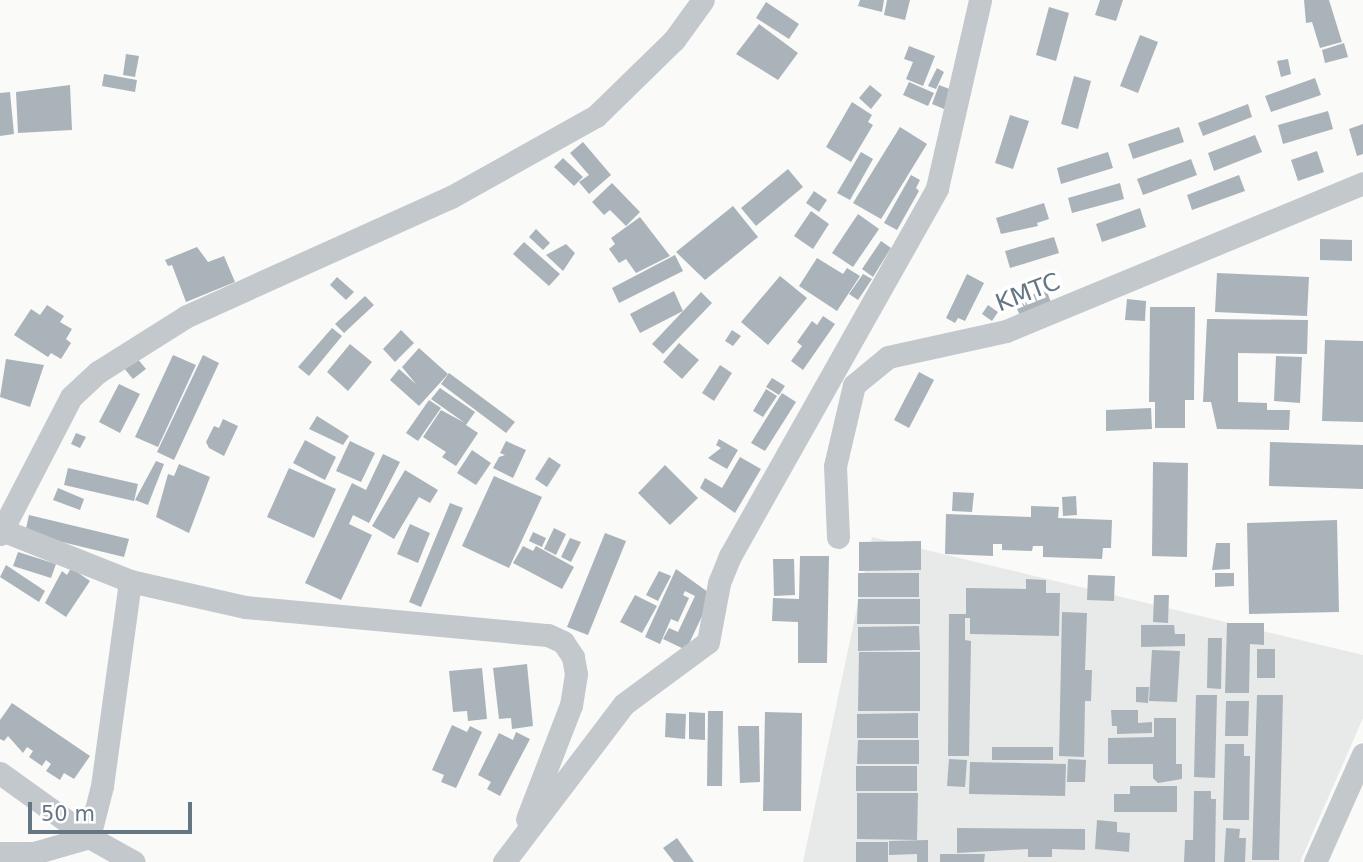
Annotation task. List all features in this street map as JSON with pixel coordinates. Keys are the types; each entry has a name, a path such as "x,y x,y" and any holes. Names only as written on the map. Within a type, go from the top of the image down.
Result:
{"street":[{"path":"510,853 571,705 576,674 573,657 563,642 548,635 245,607 130,581 1,532 71,397 98,372 187,316 451,197 596,116 674,40 703,0"},
{"path":"510,853 624,704 708,642 719,583 730,556 937,188 980,0"},
{"name":"KMTC","path":"838,537 835,466 854,385 888,357 1006,331 1363,183"},
{"path":"89,837 102,786 130,581"},
{"path":"1315,862 1363,754"},
{"path":"0,773 89,837 134,862"},
{"path":"0,853 28,857 89,837"}],"shaded area":[{"path":"872,537 1363,655 1363,718 1300,862 803,862"}],"building":[{"path":"860,0 884,0 882,12 858,6"},
{"path":"887,0 910,0 905,20 884,15"},
{"path":"1100,0 1123,0 1116,21 1095,15"},
{"path":"1304,0 1329,0 1342,42 1320,48 1312,22 1306,23"},
{"path":"766,2 799,24 789,39 756,18"},
{"path":"1049,7 1069,13 1056,61 1036,55"},
{"path":"759,24 798,53 778,80 736,54"},
{"path":"1140,35 1158,42 1138,93 1120,86"},
{"path":"1344,43 1348,57 1325,63 1322,50"},
{"path":"909,46 935,56 923,86 906,79 913,62 904,59"},
{"path":"126,54 139,56 135,77 123,75"},
{"path":"1288,59 1291,74 1281,77 1277,61"},
{"path":"937,68 944,72 936,89 928,86"},
{"path":"104,74 137,80 135,92 102,86"},
{"path":"1074,76 1091,81 1078,129 1061,124"},
{"path":"1315,78 1321,95 1271,112 1265,96"},
{"path":"909,82 934,93 928,106 903,95"},
{"path":"70,85 72,130 18,133 16,92"},
{"path":"870,85 882,95 871,109 859,98"},
{"path":"939,85 952,90 944,109 932,104"},
{"path":"10,92 14,134 0,136 0,93"},
{"path":"852,102 872,115 868,122 873,125 851,162 826,147"},
{"path":"1248,104 1252,117 1203,136 1198,123"},
{"path":"1328,111 1333,129 1283,144 1278,125"},
{"path":"1010,115 1029,121 1013,169 995,163"},
{"path":"1363,124 1363,154 1357,156 1349,129"},
{"path":"900,127 927,144 881,219 853,203"},
{"path":"1179,127 1184,142 1133,159 1128,144"},
{"path":"1255,135 1262,152 1214,171 1208,153"},
{"path":"583,142 611,175 589,194 579,182 589,175 570,153"},
{"path":"1317,151 1324,172 1298,181 1291,160"},
{"path":"861,152 873,159 850,200 837,193"},
{"path":"1108,152 1113,168 1061,184 1057,168"},
{"path":"563,158 583,177 574,186 554,167"},
{"path":"1191,159 1197,175 1143,195 1137,179"},
{"path":"788,169 803,187 756,226 741,208"},
{"path":"911,175 920,180 916,188 919,191 897,230 884,223"},
{"path":"1239,175 1245,191 1192,210 1187,195"},
{"path":"612,183 640,212 626,226 610,210 604,215 592,202"},
{"path":"1120,183 1124,199 1072,213 1068,198"},
{"path":"814,191 827,200 819,212 806,203"},
{"path":"1044,203 1049,219 1037,223 1038,226 1001,234 996,218"},
{"path":"733,206 758,237 705,280 676,252"},
{"path":"1140,208 1146,227 1102,242 1096,224"},
{"path":"811,211 829,224 813,249 794,236"},
{"path":"858,214 879,229 853,267 832,253"},
{"path":"640,217 670,256 636,273 626,259 619,263 609,249 615,244 611,238"},
{"path":"536,229 550,243 543,250 529,237"},
{"path":"1054,237 1059,253 1010,268 1005,251"},
{"path":"1320,239 1352,240 1352,261 1320,260"},
{"path":"881,241 891,248 873,277 862,269"},
{"path":"524,242 560,274 549,286 513,254"},
{"path":"566,244 575,253 563,271 546,255"},
{"path":"197,247 208,262 224,256 235,282 186,302 172,265 168,266 165,260"},
{"path":"675,255 683,271 619,303 612,288"},
{"path":"817,258 843,274 847,268 860,276 837,311 799,286"},
{"path":"1217,273 1309,277 1307,316 1215,312"},
{"path":"863,274 872,279 858,300 849,294"},
{"path":"967,274 984,283 965,321 958,318 955,323 946,318"},
{"path":"780,276 807,298 768,345 741,322"},
{"path":"337,277 354,292 346,300 330,285"},
{"path":"1046,289 1052,305 1021,318 1014,302"},
{"path":"674,291 683,311 640,333 630,314"},
{"path":"701,292 712,303 663,354 652,344"},
{"path":"365,296 374,305 344,333 335,324"},
{"path":"1127,299 1146,301 1145,321 1125,320"},
{"path":"47,305 64,316 60,322 72,329 66,339 71,343 61,359 51,353 48,357 14,335 31,309 40,315"},
{"path":"988,305 998,312 992,321 982,314"},
{"path":"1150,307 1195,307 1194,400 1185,400 1185,428 1155,428 1155,402 1149,402"},
{"path":"823,316 835,324 803,370 791,361 802,346 797,342 812,321 817,325"},
{"path":"1207,319 1308,320 1307,354 1238,353 1238,402 1267,403 1267,410 1290,410 1289,430 1217,429 1211,402 1203,402"},
{"path":"332,328 342,336 309,376 298,367"},
{"path":"401,330 414,343 395,362 383,349"},
{"path":"732,330 741,336 733,346 725,341"},
{"path":"1325,340 1363,341 1363,422 1322,421"},
{"path":"679,343 699,360 682,379 663,362"},
{"path":"350,344 372,362 348,391 327,372"},
{"path":"419,348 448,374 419,406 390,380 399,369 416,384 402,367"},
{"path":"173,355 196,365 158,447 135,437"},
{"path":"203,355 219,363 174,460 157,452"},
{"path":"1276,356 1302,357 1300,403 1274,401"},
{"path":"136,357 146,369 133,379 123,367"},
{"path":"6,359 44,365 30,407 0,397"},
{"path":"720,365 732,373 714,401 702,393"},
{"path":"919,372 934,380 909,428 894,420"},
{"path":"449,373 515,422 506,433 441,384"},
{"path":"772,378 785,386 779,395 766,387"},
{"path":"119,384 140,394 120,433 99,422"},
{"path":"440,388 475,412 466,425 478,433 456,466 442,457 446,452 423,437 441,410 465,423 431,399"},
{"path":"766,389 777,396 763,417 753,411"},
{"path":"782,393 796,402 765,451 751,443"},
{"path":"429,400 441,408 418,441 406,433"},
{"path":"1151,408 1152,429 1106,431 1106,410"},
{"path":"317,416 349,436 343,445 309,429"},
{"path":"223,419 238,426 224,456 209,448 206,442 214,426 219,428"},
{"path":"76,433 86,437 80,448 71,444"},
{"path":"719,439 738,450 727,469 708,458 721,448 716,445"},
{"path":"305,440 336,457 325,480 293,463"},
{"path":"350,441 375,453 361,482 336,471"},
{"path":"506,441 526,450 513,478 493,468 499,457 505,455 500,453"},
{"path":"1270,442 1363,445 1363,489 1269,486"},
{"path":"472,450 491,463 476,485 457,473"},
{"path":"383,454 400,462 369,523 353,515 349,524 372,535 341,600 305,583 352,483 366,490"},
{"path":"549,457 561,465 547,487 535,479"},
{"path":"740,457 761,469 735,513 700,488 705,478 722,488"},
{"path":"156,461 164,464 148,505 135,500"},
{"path":"1153,462 1188,463 1187,557 1152,556"},
{"path":"179,464 210,477 189,533 156,517 168,474 174,476"},
{"path":"665,465 698,498 670,525 638,493"},
{"path":"68,468 138,484 134,501 64,485"},
{"path":"289,468 336,489 314,538 267,517"},
{"path":"405,470 438,490 430,503 419,497 394,539 372,526"},
{"path":"494,476 542,497 509,568 462,546"},
{"path":"58,488 84,499 80,510 53,500"},
{"path":"953,492 974,493 972,512 952,511"},
{"path":"1076,496 1077,515 1063,516 1062,497"},
{"path":"450,503 463,508 421,607 409,602"},
{"path":"1031,506 1059,507 1058,518 1112,520 1111,548 1103,548 1102,559 1043,557 1043,546 1033,546 1032,551 1002,550 1002,544 993,544 993,556 945,554 946,514 1031,517"},
{"path":"29,515 129,539 124,557 25,533"},
{"path":"1337,520 1339,612 1249,614 1247,523"},
{"path":"410,524 430,533 418,563 397,554"},
{"path":"554,528 566,534 556,555 544,549"},
{"path":"533,532 546,538 542,547 529,541"},
{"path":"605,533 626,541 588,635 567,627"},
{"path":"570,538 581,542 571,562 561,557"},
{"path":"921,541 921,570 859,571 859,542"},
{"path":"1216,543 1230,543 1230,569 1212,570"},
{"path":"523,546 533,551 536,546 574,567 562,589 513,563"},
{"path":"18,552 56,564 51,578 13,566"},
{"path":"800,556 829,556 827,663 798,663 798,622 772,621 773,598 799,599"},
{"path":"773,559 794,559 795,595 774,596"},
{"path":"6,565 45,591 39,602 0,577"},
{"path":"71,568 90,581 66,617 45,603 62,571 67,575"},
{"path":"676,569 712,595 686,650 663,639 669,628 678,632 695,596 685,591 683,595 689,598 678,622 671,619 660,644 645,637"},
{"path":"659,571 671,576 658,601 646,595"},
{"path":"858,573 919,573 919,597 858,597"},
{"path":"1215,573 1234,573 1234,586 1215,587"},
{"path":"1088,575 1115,576 1114,601 1087,600"},
{"path":"1026,579 1046,580 1046,593 1060,593 1059,636 970,634 970,618 965,618 965,640 971,641 969,756 948,756 949,614 966,614 966,588 1026,589"},
{"path":"635,595 657,606 642,633 620,622"},
{"path":"1154,595 1169,595 1168,623 1153,622"},
{"path":"858,599 920,599 920,624 857,624"},
{"path":"1062,612 1087,613 1085,670 1092,670 1091,701 1085,701 1084,757 1059,756"},
{"path":"1227,623 1264,623 1264,645 1250,644 1249,693 1225,693"},
{"path":"1141,625 1174,625 1175,634 1185,634 1185,646 1141,647"},
{"path":"919,626 920,650 858,651 858,627"},
{"path":"1208,638 1222,638 1221,689 1207,688"},
{"path":"1257,649 1275,649 1275,678 1257,678"},
{"path":"1152,650 1180,651 1177,702 1149,701"},
{"path":"859,652 920,652 920,711 858,711"},
{"path":"527,664 533,726 512,729 511,718 499,719 493,668"},
{"path":"482,668 487,719 468,721 467,711 453,712 449,671"},
{"path":"1136,687 1149,687 1148,703 1136,702"},
{"path":"1196,695 1217,695 1215,778 1194,777"},
{"path":"1257,695 1283,695 1279,860 1252,860"},
{"path":"1226,701 1249,701 1248,736 1225,736"},
{"path":"12,703 90,756 74,779 64,773 60,780 46,771 51,764 46,760 42,766 29,757 33,751 27,747 23,753 8,736 4,741 0,739 0,720"},
{"path":"1111,710 1138,710 1138,723 1152,722 1152,733 1117,734 1117,726 1112,726"},
{"path":"708,711 723,711 722,786 707,786"},
{"path":"689,712 705,713 705,740 689,739"},
{"path":"765,712 802,713 801,811 763,811"},
{"path":"666,713 686,714 685,739 665,737"},
{"path":"918,713 918,738 857,738 857,714"},
{"path":"1154,718 1176,718 1176,764 1182,764 1182,779 1158,783 1153,778 1153,764 1108,764 1108,738 1154,737"},
{"path":"452,725 467,732 470,726 482,732 456,788 441,782 444,775 432,770"},
{"path":"738,726 759,726 760,782 740,783"},
{"path":"516,732 530,739 500,796 487,789 491,782 478,775 499,733 513,740"},
{"path":"858,740 919,740 919,764 857,764"},
{"path":"1225,744 1244,744 1244,756 1250,756 1249,820 1223,820"},
{"path":"992,747 1053,747 1053,760 992,760"},
{"path":"949,759 967,760 965,787 947,786"},
{"path":"1068,759 1086,760 1085,782 1067,782"},
{"path":"970,762 1066,764 1065,796 969,794"},
{"path":"856,766 917,766 917,791 856,791"},
{"path":"1130,786 1177,786 1177,812 1114,812 1114,794 1130,794"},
{"path":"1194,791 1211,791 1211,799 1216,799 1215,862 1184,862 1185,840 1193,840"},
{"path":"857,793 918,793 917,840 857,839"},
{"path":"1097,820 1117,822 1117,832 1130,833 1129,852 1095,849"},
{"path":"957,828 1085,829 1085,850 1052,849 1052,857 1028,857 1028,849 957,853"},
{"path":"1226,828 1240,829 1239,838 1246,838 1245,862 1224,862"},
{"path":"677,838 694,862 674,862 663,848"},
{"path":"928,840 928,862 917,862 917,854 889,855 889,841"},
{"path":"856,842 888,842 888,862 856,862"},
{"path":"940,854 985,854 984,862 940,862"}]}
